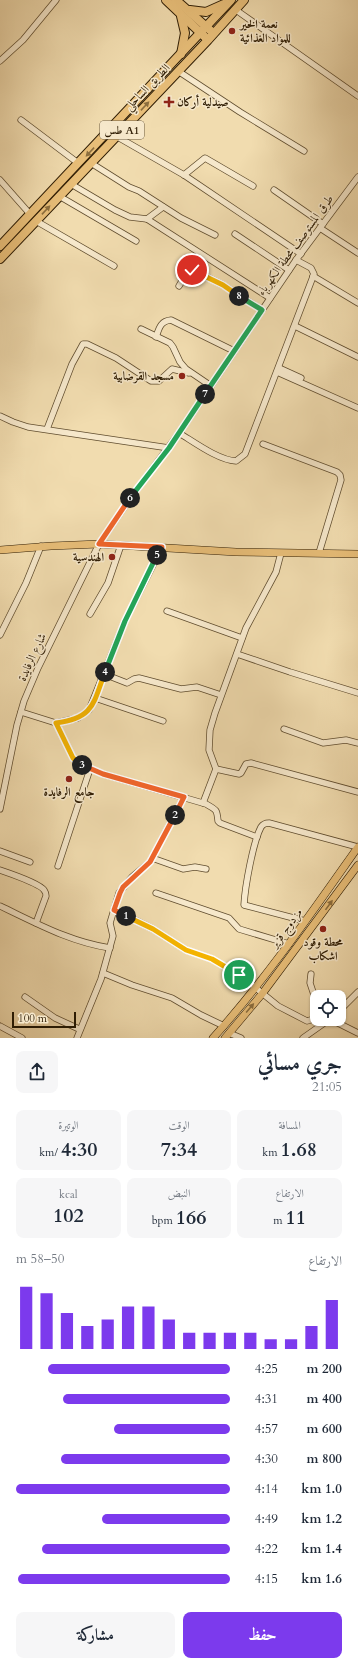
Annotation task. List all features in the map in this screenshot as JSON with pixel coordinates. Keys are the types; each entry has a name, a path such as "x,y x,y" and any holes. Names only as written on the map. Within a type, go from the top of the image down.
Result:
{"highway":[{"path":"166,0 181,9 211,37"},
{"path":"176,0 181,9 185,33 181,55"},
{"path":"181,9 194,12 206,12 230,0"},
{"name":"الطريق الساحلي","path":"0,259 78,164 181,55 230,0"},
{"name":"الطريق الساحلي","path":"0,246 71,184 211,37 244,0"}],"main road":[{"path":"0,550 41,546 99,544 281,553 358,554"},
{"name":"مزدوج قزير","path":"213,1038 256,987 289,944 358,847"},
{"name":"مزدوج قزير","path":"227,1036 262,994 358,865"}],"street":[{"path":"0,61 23,40 56,0"},
{"path":"236,10 358,96"},
{"path":"178,71 240,112 304,151"},
{"path":"21,120 78,164"},
{"path":"116,136 184,175 300,254"},
{"path":"184,175 204,158 252,186"},
{"path":"91,163 129,188 139,191 162,207 215,235"},
{"name":"طرق المستوصف محطة الكهرباء","path":"99,544 132,496 169,448 300,254 358,177"},
{"path":"0,180 33,218 114,266"},
{"path":"71,184 115,210 130,217 147,219 270,298"},
{"path":"0,191 5,186"},
{"path":"274,190 358,253"},
{"path":"59,196 136,241"},
{"path":"147,219 162,207"},
{"path":"235,234 289,270"},
{"path":"179,433 225,459 236,461 245,454 313,276 313,271 311,268 296,260"},
{"path":"179,286 188,271 193,270 223,285 262,310"},
{"path":"313,276 358,303"},
{"path":"156,337 162,323 170,320 234,352"},
{"path":"295,326 358,357"},
{"path":"141,329 170,343 180,362 189,373"},
{"path":"47,429 72,364 83,344 87,344 116,358 151,381 159,381 172,369 189,373 211,386"},
{"path":"278,370 358,404"},
{"path":"278,370 358,408"},
{"path":"0,416 21,425 169,448"},
{"path":"263,444 337,472 340,475 341,480 318,553"},
{"name":"شارع الرفايدة","path":"0,809 21,712 38,668 99,544"},
{"path":"90,614 108,583 121,545"},
{"path":"0,635 26,583 41,546"},
{"path":"21,712 56,723 72,721 85,714 95,698 125,621 162,547"},
{"path":"203,803 216,769 210,756 209,742 212,724 221,695 242,638 255,608 276,572 281,553"},
{"path":"166,611 242,638"},
{"path":"237,654 290,672 358,692"},
{"path":"104,674 127,683 139,678 181,689 197,687 221,695"},
{"path":"95,698 163,721"},
{"path":"56,723 73,758 79,764 90,769 203,803 215,808 218,813 218,821 220,823 257,837"},
{"path":"284,729 323,743 346,740 358,743"},
{"path":"216,769 241,774 246,764 251,763 358,792"},
{"path":"58,866 90,769"},
{"path":"77,1038 103,973 112,936 110,923 120,893 132,877 146,866 152,858 184,797"},
{"path":"305,921 244,905 257,837 262,826 265,823 269,823 358,847"},
{"path":"0,851 30,862"},
{"path":"152,858 184,869 195,867 206,869"},
{"path":"0,870 22,878 46,892 46,896 36,923"},
{"path":"156,894 229,918 239,929 289,944"},
{"path":"0,906 76,941 91,946 110,948"},
{"path":"114,910 153,929 186,950 212,959 256,987 262,994 278,1006 307,1021 310,1020"},
{"path":"103,973 132,985 172,998 201,1015 224,1026"},
{"path":"311,974 310,983 312,990"},
{"path":"346,1004 358,992"},
{"path":"25,997 55,1018 80,1029"},
{"path":"0,1026 22,1038"},
{"path":"303,1038 320,1026"},
{"path":"344,1026 358,1033"},
{"path":"227,1036 241,1038"}],"place":[{"name":"نعمة الخير للمواد الغذائية","path":"232,31"},
{"name":"صيدلية أركان","path":"169,102"},
{"name":"مسجد القرضابية","path":"182,376"},
{"name":"الهندسية","path":"112,557"},
{"name":"جامع الرفايدة","path":"69,779"},
{"name":"محطة وقود اشكاب","path":"323,929"}],"route":[{"path":"192,270 223,285 262,310 169,448 132,496 99,544 162,547 125,621 96,697 89,710 72,721 56,723 61,730 73,758 79,764 103,774 171,792 184,797 154,856 146,866 132,877 123,887 114,910 153,929 186,950 212,959 239,975"}]}
